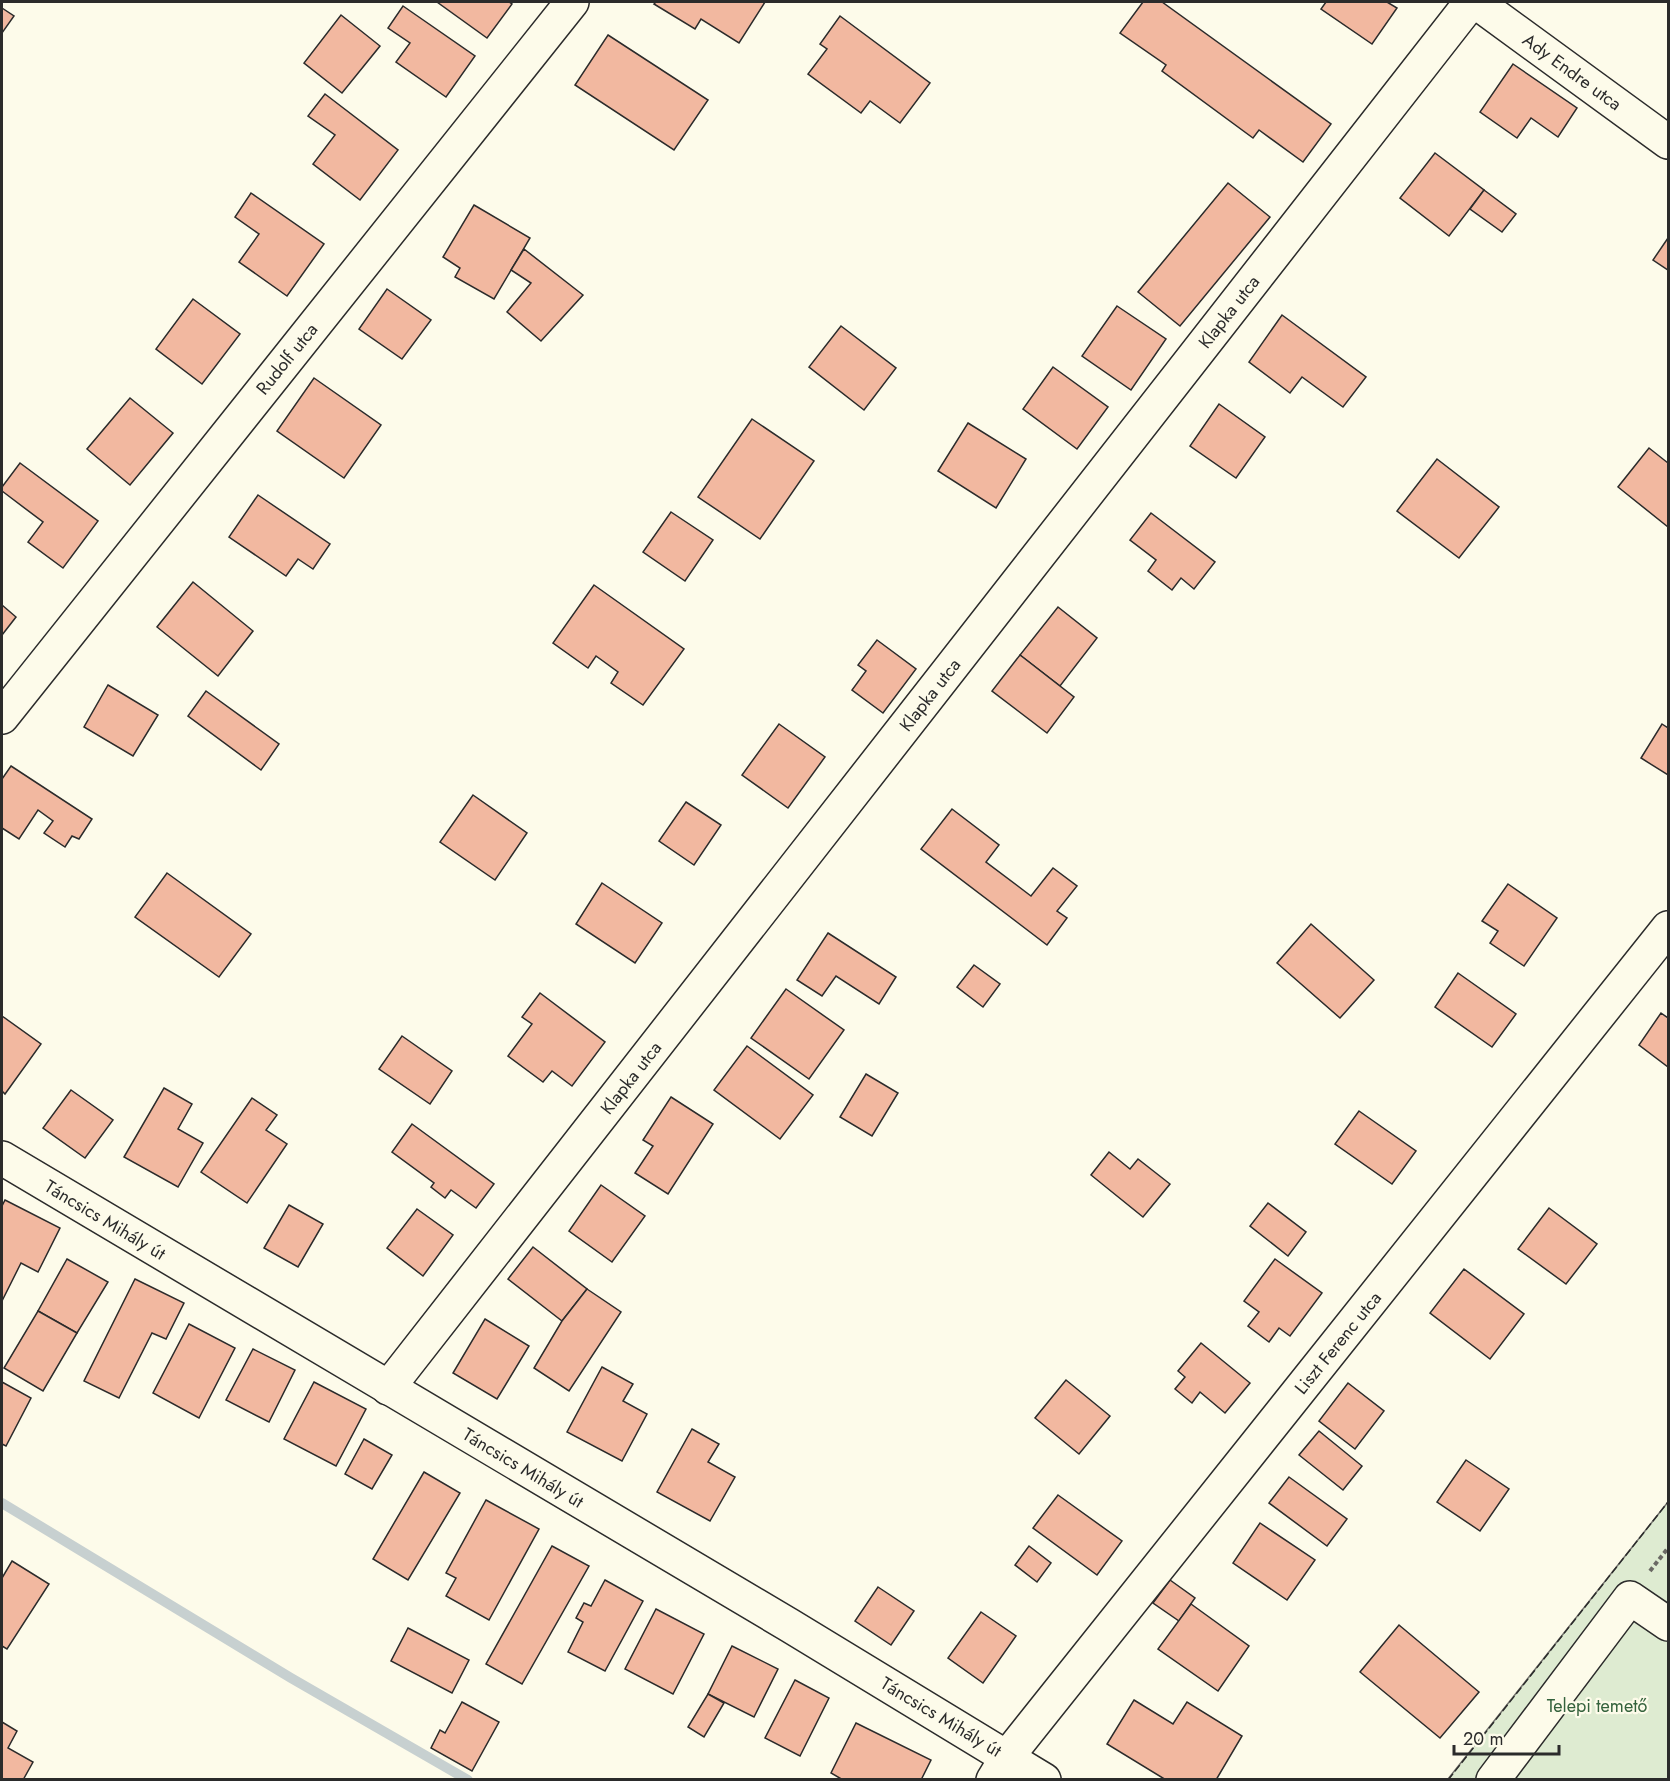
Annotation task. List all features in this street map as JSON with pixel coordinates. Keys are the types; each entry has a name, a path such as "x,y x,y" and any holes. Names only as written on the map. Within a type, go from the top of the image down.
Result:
{"street":[{"name":"Rudolf utca","path":"2,717 572,2"},
{"name":"Ady Endre utca","path":"1474,2 1668,142"},
{"name":"Klapka utca","path":"388,1388 1474,2"},
{"name":"Liszt Ferenc utca","path":"1000,1768 1668,928"},
{"name":"Táncsics Mihály út","path":"2,1158 388,1388 1000,1768 1044,1779"},
{"path":"1494,1779 1630,1598 1668,1624"}],"green space":[{"name":"Telepi temető","path":"1668,1502 1668,1779 1448,1779"}],"building":[{"path":"437,2 509,2 512,4 487,38"},
{"path":"656,2 765,2 739,43 701,19 695,29 654,4"},
{"path":"1143,2 1162,2 1331,124 1303,162 1259,130 1253,138 1162,71 1166,65 1120,33"},
{"path":"1326,2 1387,2 1397,8 1372,44 1321,9"},
{"path":"403,6 475,56 446,97 396,62 410,43 388,28"},
{"path":"2,8 14,16 2,33"},
{"path":"341,15 380,46 342,93 304,63"},
{"path":"840,16 930,83 900,123 870,101 861,113 808,74 827,49 820,44"},
{"path":"608,35 708,100 674,150 575,85"},
{"path":"1513,64 1577,108 1558,137 1531,118 1517,138 1480,112"},
{"path":"325,94 398,150 360,200 313,164 335,135 308,116"},
{"path":"1435,153 1484,190 1449,236 1400,198"},
{"path":"1228,183 1270,217 1180,326 1138,292"},
{"path":"1484,190 1516,214 1502,232 1470,209"},
{"path":"251,193 324,244 287,296 239,262 259,234 235,217"},
{"path":"474,205 530,238 494,299 455,277 460,268 443,257"},
{"path":"1668,238 1668,270 1653,260"},
{"path":"524,249 583,295 541,341 507,312 531,283 511,270"},
{"path":"387,289 431,320 402,359 359,329"},
{"path":"193,299 240,334 202,384 156,349"},
{"path":"1117,306 1166,339 1131,390 1082,356"},
{"path":"1282,315 1366,377 1343,407 1302,377 1290,393 1249,362"},
{"path":"841,326 896,368 864,410 809,367"},
{"path":"1053,367 1108,407 1077,449 1023,409"},
{"path":"314,378 381,425 344,478 277,431"},
{"path":"130,398 173,433 130,485 87,449"},
{"path":"1219,404 1265,437 1236,478 1190,446"},
{"path":"752,419 814,461 760,539 698,497"},
{"path":"968,423 1026,459 996,508 938,471"},
{"path":"1649,448 1668,463 1668,527 1618,487"},
{"path":"1437,459 1499,507 1459,558 1397,511"},
{"path":"20,463 98,521 63,568 28,542 43,522 2,491 2,487"},
{"path":"258,495 330,544 313,569 298,559 286,576 229,537"},
{"path":"671,512 713,540 685,581 643,552"},
{"path":"1151,513 1215,562 1194,589 1181,578 1172,590 1148,571 1156,560 1130,540"},
{"path":"193,582 253,631 218,676 157,627"},
{"path":"594,585 684,649 643,705 611,683 618,672 596,656 588,668 553,643"},
{"path":"2,605 16,617 2,635"},
{"path":"1058,607 1097,638 1060,686 1020,655"},
{"path":"877,640 916,669 883,713 852,690 866,671 858,665"},
{"path":"1020,655 1074,697 1047,733 992,691"},
{"path":"108,685 158,715 133,756 84,727"},
{"path":"206,691 279,744 261,770 188,716"},
{"path":"779,724 825,757 788,808 742,775"},
{"path":"1662,724 1668,728 1668,775 1641,758"},
{"path":"11,766 92,819 79,839 72,836 65,847 44,833 53,821 38,810 19,839 2,828 2,779"},
{"path":"473,795 527,833 495,880 440,842"},
{"path":"686,802 721,825 694,865 659,841"},
{"path":"952,809 999,845 986,862 1031,896 1053,868 1077,886 1057,911 1067,918 1047,945 921,849"},
{"path":"167,873 251,934 219,977 135,917"},
{"path":"602,883 662,923 635,963 576,924"},
{"path":"1508,884 1557,918 1524,966 1490,943 1498,931 1482,921"},
{"path":"1311,924 1374,980 1340,1018 1277,963"},
{"path":"828,933 896,977 879,1004 836,976 822,996 797,980"},
{"path":"974,965 1000,984 983,1007 957,987"},
{"path":"1458,973 1516,1014 1492,1047 1435,1007"},
{"path":"786,989 844,1030 809,1079 751,1038"},
{"path":"540,993 605,1042 572,1086 552,1071 543,1082 508,1056 532,1024 522,1017"},
{"path":"1661,1013 1668,1018 1668,1067 1639,1045"},
{"path":"2,1016 41,1044 5,1094 2,1091"},
{"path":"402,1036 452,1071 430,1104 379,1069"},
{"path":"747,1046 813,1095 780,1139 714,1090"},
{"path":"866,1074 898,1093 872,1136 840,1117"},
{"path":"164,1088 192,1104 178,1129 203,1143 178,1187 124,1157"},
{"path":"71,1090 113,1120 85,1158 43,1128"},
{"path":"671,1097 713,1124 668,1194 635,1173 653,1146 643,1140"},
{"path":"252,1098 277,1115 266,1130 287,1144 247,1203 201,1172"},
{"path":"1359,1111 1416,1151 1392,1184 1335,1144"},
{"path":"412,1124 494,1184 476,1208 451,1190 445,1198 431,1187 434,1183 392,1152"},
{"path":"1109,1152 1130,1169 1138,1159 1170,1184 1143,1217 1091,1175"},
{"path":"601,1185 645,1216 612,1262 569,1231"},
{"path":"5,1200 60,1228 38,1272 21,1263 2,1301 2,1206"},
{"path":"1268,1203 1306,1232 1288,1256 1250,1226"},
{"path":"289,1205 323,1224 298,1267 264,1248"},
{"path":"1549,1208 1597,1244 1566,1284 1518,1249"},
{"path":"417,1209 453,1235 423,1276 387,1248"},
{"path":"533,1247 587,1289 562,1321 508,1279"},
{"path":"67,1259 108,1282 77,1333 38,1311"},
{"path":"1275,1259 1322,1293 1290,1336 1279,1328 1269,1342 1248,1326 1259,1312 1244,1301"},
{"path":"1464,1269 1524,1314 1490,1359 1430,1313"},
{"path":"135,1279 184,1303 166,1339 152,1333 119,1398 84,1381"},
{"path":"587,1289 621,1312 569,1391 534,1368 562,1321"},
{"path":"38,1311 77,1333 43,1391 4,1368"},
{"path":"485,1319 529,1346 497,1399 453,1373"},
{"path":"189,1324 235,1348 199,1418 153,1393"},
{"path":"1201,1343 1250,1383 1225,1413 1200,1392 1192,1403 1175,1389 1185,1377 1178,1371"},
{"path":"253,1349 295,1370 269,1422 226,1400"},
{"path":"602,1367 633,1384 623,1401 647,1414 622,1461 567,1432"},
{"path":"1066,1380 1110,1416 1079,1454 1035,1418"},
{"path":"2,1382 31,1398 6,1446 2,1444"},
{"path":"314,1382 366,1409 336,1466 284,1439"},
{"path":"1348,1383 1384,1411 1355,1449 1319,1421"},
{"path":"692,1429 719,1444 708,1462 735,1477 710,1521 657,1492"},
{"path":"1319,1431 1362,1466 1343,1490 1299,1455"},
{"path":"364,1439 392,1455 372,1489 345,1474"},
{"path":"1466,1460 1509,1489 1480,1531 1437,1502"},
{"path":"424,1472 460,1493 408,1580 373,1559"},
{"path":"1289,1477 1347,1519 1327,1546 1269,1503"},
{"path":"1058,1495 1122,1541 1097,1575 1033,1528"},
{"path":"486,1500 539,1529 489,1620 446,1596 456,1578 446,1573"},
{"path":"1260,1523 1315,1560 1287,1600 1233,1563"},
{"path":"552,1546 589,1566 522,1684 486,1664"},
{"path":"1029,1546 1051,1563 1037,1582 1015,1565"},
{"path":"12,1561 49,1584 7,1649 2,1646 2,1578"},
{"path":"605,1580 643,1601 605,1671 568,1652 583,1622 576,1618 584,1603 591,1606"},
{"path":"1170,1580 1195,1598 1179,1621 1153,1603"},
{"path":"878,1587 914,1611 891,1645 855,1621"},
{"path":"1191,1604 1249,1646 1218,1691 1158,1649"},
{"path":"656,1609 704,1634 673,1694 625,1669"},
{"path":"981,1612 1016,1636 983,1683 948,1658"},
{"path":"1399,1625 1479,1692 1440,1738 1360,1672"},
{"path":"408,1628 469,1660 452,1693 391,1661"},
{"path":"732,1646 778,1669 754,1717 708,1694"},
{"path":"795,1680 829,1698 800,1756 765,1738"},
{"path":"708,1694 724,1703 704,1737 688,1727"},
{"path":"1134,1700 1173,1724 1187,1702 1242,1736 1216,1780 1166,1780 1107,1744"},
{"path":"462,1702 499,1722 472,1771 431,1748 440,1730 445,1733"},
{"path":"2,1722 17,1731 8,1748 33,1762 23,1780 2,1780"},
{"path":"856,1723 931,1760 921,1780 843,1780 831,1773"}],"waterway":[{"path":"2,1503 291,1678 468,1780"}],"fence":[{"path":"1448,1780 1668,1502"}]}
